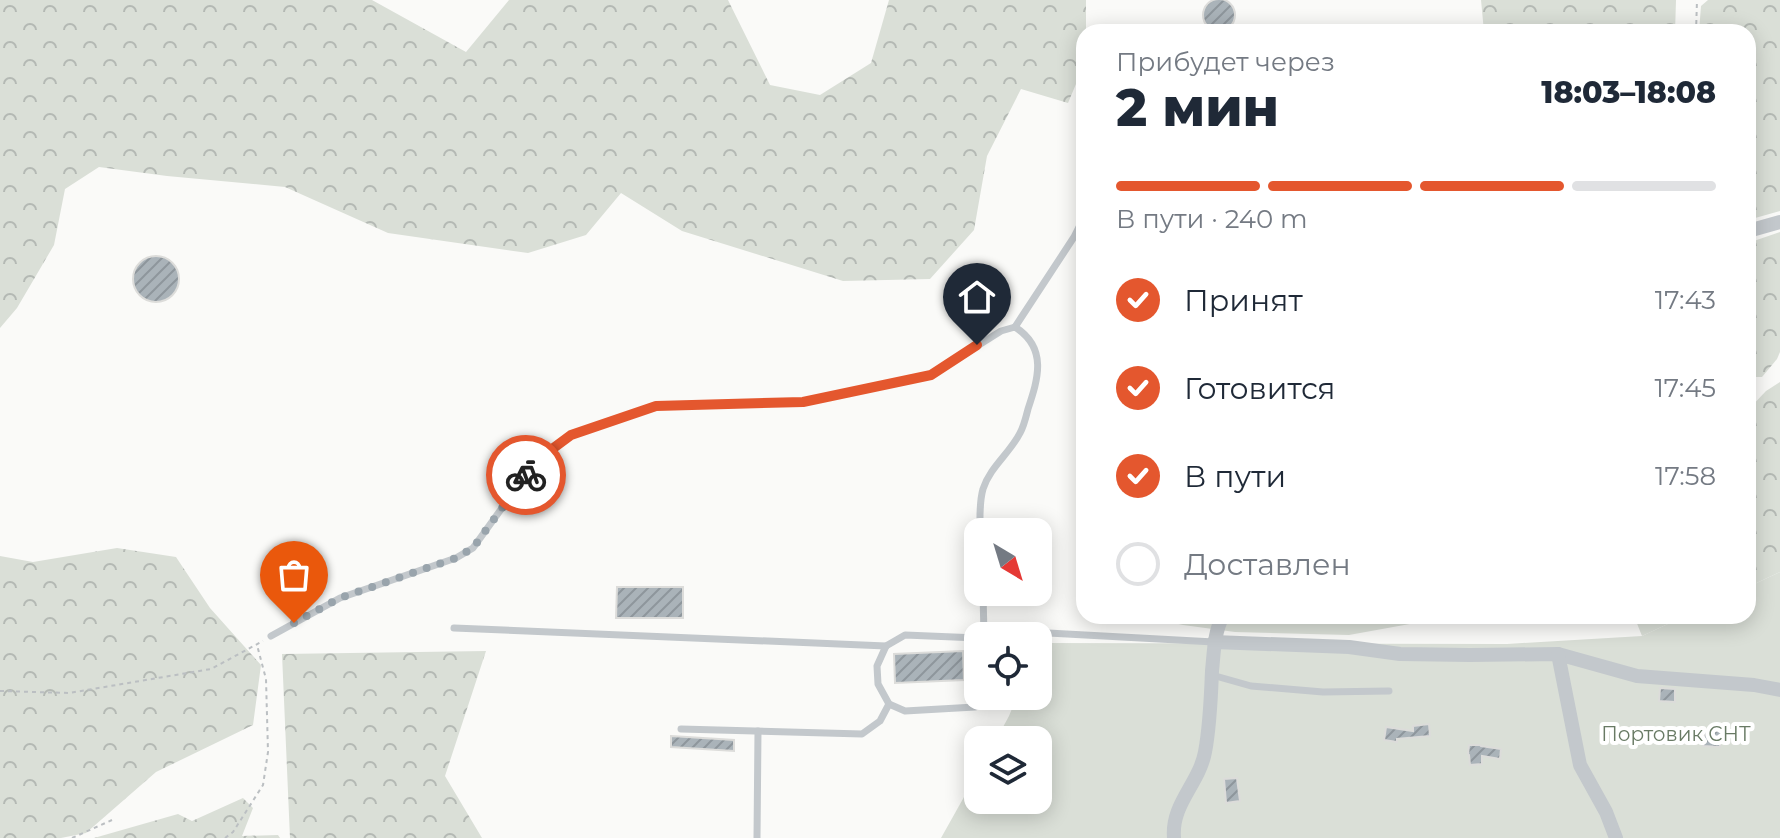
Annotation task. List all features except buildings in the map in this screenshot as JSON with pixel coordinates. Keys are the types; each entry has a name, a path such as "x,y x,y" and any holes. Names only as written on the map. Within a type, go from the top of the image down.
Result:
{"street":[{"path":"1756,229 1780,222"},
{"path":"1174,838 1173,823 1183,798 1197,779 1205,752 1214,642 1220,624"},
{"path":"1214,642 1349,647 1400,654 1558,654 1637,676 1754,685 1780,690"},
{"path":"1558,654 1580,765 1606,812 1616,838"}],"lane":[{"path":"271,636 340,598 456,558 473,548 536,461 571,435 656,406 803,402 931,375 1001,331 1015,327 1076,233"},
{"path":"979,518 983,488 994,467 1021,433 1038,377 1035,350 1026,334 1015,327"},
{"path":"454,628 886,646 905,635 964,637"},
{"path":"1052,633 1214,642"},
{"path":"886,646 877,666 878,684 889,704 905,711 964,708"},
{"path":"1212,675 1251,686 1323,692 1389,691"},
{"path":"681,729 862,734 880,721 889,704"},
{"path":"757,838 758,731"}],"path":[{"path":"1696,24 1697,0"},
{"path":"0,691 69,693 211,669 271,636"},
{"path":"225,838 233,832 263,785 268,752 266,679 257,644"},
{"path":"72,838 112,820"}],"green space":[{"path":"0,0 372,0 466,52 509,0 728,0 770,85 820,95 871,63 889,0 1086,0 1086,24 1076,24 1076,84 1068,103 1021,89 987,156 974,230 930,279 843,281 682,231 621,193 586,235 528,253 388,233 285,187 99,167 65,189 54,245 17,308 0,328"},
{"path":"1481,0 1676,0 1675,24 1483,24"},
{"path":"1708,0 1780,0 1780,211 1756,218 1756,24 1700,24 1701,6"},
{"path":"1780,232 1780,352 1762,377 1756,377 1756,240"},
{"path":"1780,382 1780,572 1756,583 1756,402"},
{"path":"117,548 176,557 210,608 261,665 253,725 156,772 86,833 61,838 0,838 0,556 33,562"},
{"name":"Портовик СНТ","path":"1780,572 1780,838 941,838 964,797 964,814 1052,814 1052,726 1004,726 1011,710 1052,710 1052,643 1507,644 1642,636 1668,624 1756,624 1756,583"},
{"path":"1179,624 1410,624 1349,635 1235,632"},
{"path":"1637,624 1668,624 1642,636"},
{"path":"486,651 445,776 482,838 290,838 282,654"},
{"path":"243,798 253,808 242,836 278,835 280,838 94,838 178,814 192,821"}],"way so far":[{"path":"294,623 340,598 456,558 473,548 526,475"}],"route":[{"path":"526,475 536,461 571,435 656,406 803,402 931,375 977,345"}]}
